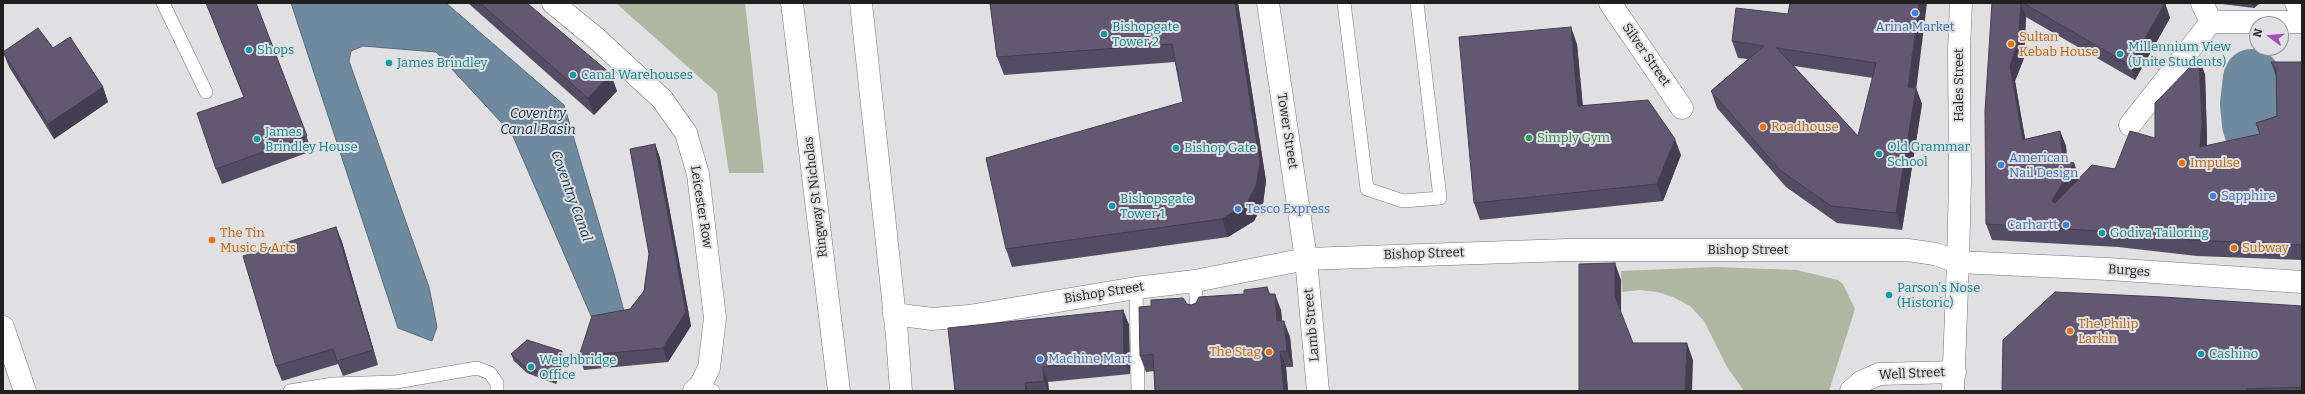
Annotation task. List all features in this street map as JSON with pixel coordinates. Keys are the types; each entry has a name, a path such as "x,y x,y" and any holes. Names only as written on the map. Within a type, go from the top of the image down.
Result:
{"main road":[{"name":"Leicester Row","path":"553,3 596,39 662,99 686,133 698,174 715,318 709,368 703,389"},
{"name":"Ringway St Nicholas","path":"792,3 839,391"},
{"path":"861,3 902,391"},
{"name":"Tower Street","path":"1268,3 1306,259"},
{"name":"Silver Street","path":"1610,3 1682,108"},
{"name":"Hales Street","path":"1954,381 1960,181 1958,64 1961,3"},
{"path":"2296,3 2302,12"},
{"path":"2130,125 2207,12 2302,22"},
{"name":"Bishop Street","path":"894,314 932,318 969,316 1136,288 1195,281 1306,259 1567,250 1892,250 1935,254 1958,262"},
{"name":"Lamb Street","path":"1306,259 1318,391"},
{"name":"Burges","path":"1958,262 2108,269 2301,282"},
{"path":"825,276 830,391"},
{"path":"3,327 26,391"},
{"path":"897,336 916,391"},
{"name":"Well Street","path":"1851,391 1861,382 1879,374 1954,381"}],"lane":[{"path":"163,3 206,92"},
{"path":"1344,3 1367,189 1402,201 1440,198 1417,3"},
{"path":"1195,281 1197,313"},
{"path":"1136,288 1138,391"},
{"path":"290,391 333,384 396,382 477,368 490,373 497,383 497,391"}],"green space":[{"path":"616,3 745,3 764,173 729,173 717,93"},
{"path":"1715,267 1797,270 1838,280 1843,284 1855,309 1829,391 1744,391 1727,367 1704,321 1690,306 1673,297 1657,292 1640,290 1622,292 1621,271"}],"water":[{"name":"Coventry Canal Basin","path":"291,3 446,3 564,105 626,319 595,325 512,134 436,52 363,46 351,51 349,61 429,287 437,327 432,341 398,328"}],"building":[{"path":"206,3 256,3 307,136 216,169 197,113 244,97"},
{"name":"Canal Warehouses","path":"480,3 527,3 611,74 588,98"},
{"name":"Bishop Gate","path":"990,3 1235,3 1260,163 1256,186 1247,203 1222,219 1006,249 986,158 1183,102 1172,44 997,57"},
{"path":"1790,3 1919,3 1908,87 1916,88 1896,213 1831,206 1780,170 1711,91 1764,46 1732,41 1736,8 1788,14","holes":["1777,48 1876,63 1858,136"]},
{"path":"1992,3 2021,3 2018,42 2010,66 2023,140 2060,131 2063,161 2074,163 2052,201 2055,203 2092,165 2115,169 2130,131 2155,138 2155,103 2199,58 2202,123 2200,147 2260,134 2256,123 2277,116 2276,69 2271,62 2302,62 2302,245 2192,240 2113,232 1986,224 1985,111"},
{"name":"Millennium View (Unite Students)","path":"2023,3 2165,3 2130,65"},
{"name":"Simply Gym","path":"1571,27 1578,106 1648,100 1675,139 1657,184 1474,203 1459,37"},
{"path":"38,28 53,48 70,37 103,87 48,124 3,52"},
{"path":"655,144 686,312 663,348 579,356 592,316 630,309 644,291 649,254 630,149"},
{"path":"336,227 373,350 337,361 333,349 276,366 243,256"},
{"path":"1615,263 1615,297 1633,343 1687,343 1685,391 1579,391 1579,264"},
{"path":"1267,287 1269,294 1275,294 1277,321 1284,321 1287,351 1280,351 1284,391 1155,391 1153,354 1140,356 1139,307 1151,306 1151,300 1183,298 1187,304 1191,305 1196,303 1199,297 1244,294 1244,290"},
{"path":"2055,292 2302,306 2302,387 2247,389 2246,391 2002,391 2003,340"},
{"name":"Machine Mart","path":"1123,310 1124,359 1043,367 1044,381 1025,383 1026,391 955,391 948,328"},
{"path":"527,340 562,351 554,377 525,367 511,354"}],"waterway":[{"path":"2252,78 2249,104 2251,124 2279,212"}],"place":[{"name":"Arina Market","path":"1915,13"},
{"name":"Bishopgate Tower 2","path":"1104,34"},
{"name":"Sultan Kebab House","path":"2011,44"},
{"name":"Shops","path":"249,50"},
{"name":"Millennium View (Unite Students)","path":"2120,54"},
{"name":"James Brindley","path":"389,63"},
{"name":"Canal Warehouses","path":"573,75"},
{"name":"Roadhouse","path":"1763,127"},
{"name":"Simply Gym","path":"1529,138"},
{"name":"James Brindley House","path":"257,139"},
{"name":"Bishop Gate","path":"1176,148"},
{"name":"Old Grammar School","path":"1879,154"},
{"name":"Impulse","path":"2182,163"},
{"name":"American Nail Design","path":"2001,165"},
{"name":"Sapphire","path":"2213,196"},
{"name":"Bishopsgate Tower 1","path":"1112,206"},
{"name":"Tesco Express","path":"1238,209"},
{"name":"Carhartt","path":"2066,225"},
{"name":"Godiva Tailoring","path":"2102,233"},
{"name":"The Tin Music & Arts","path":"212,240"},
{"name":"Subway","path":"2234,248"},
{"name":"Parson's Nose (Historic)","path":"1889,295"},
{"name":"The Philip Larkin","path":"2070,331"},
{"name":"The Stag","path":"1269,352"},
{"name":"Cashino","path":"2201,354"},
{"name":"Machine Mart","path":"1040,359"},
{"name":"Weighbridge Office","path":"531,367"}],"water label":[{"name":"Coventry Canal","path":"571,196"}]}
